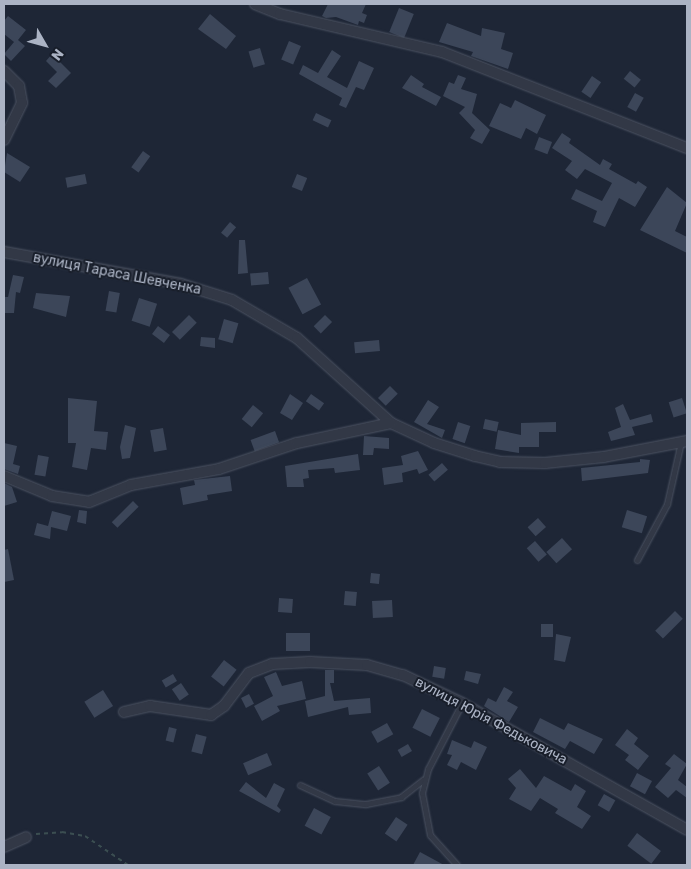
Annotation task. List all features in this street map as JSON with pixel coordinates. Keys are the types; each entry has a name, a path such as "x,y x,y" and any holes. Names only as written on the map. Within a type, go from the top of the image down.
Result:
{"street":[{"path":"255,4 280,14 442,52 687,148"},
{"path":"4,71 19,86 22,97 19,116 4,140"},
{"name":"вулиця Тараса Шевченка","path":"4,252 181,284 232,300 297,338 391,423 434,443 500,462 545,463 604,457 685,445"},
{"path":"4,476 52,496 89,502 131,485 219,469 297,443 391,423"},
{"name":"вулиця Юрія Федьковича","path":"124,712 150,706 211,715 224,706 249,673 272,664 293,662 352,663 380,668 413,679 462,703 687,830"},
{"path":"4,847 26,837"}],"lane":[{"path":"637,560 667,504 685,445"},
{"path":"457,865 435,844 428,830 422,800 424,780 462,703"},
{"path":"300,785 335,801 366,804 404,795 424,780"}],"path":[{"path":"26,837 52,832 85,836 128,865"}],"building":[{"path":"328,4 366,4 362,13 367,15 364,23 359,21 358,25 336,17 326,18 322,16"},
{"path":"399,8 414,14 404,38 389,32"},
{"path":"210,14 236,36 226,49 198,29"},
{"path":"8,16 26,30 18,40 25,46 11,61 4,54 14,42 4,34 4,21"},
{"path":"447,23 481,36 482,28 505,33 501,49 513,53 508,69 471,56 473,52 439,42"},
{"path":"289,41 301,46 293,64 281,59"},
{"path":"260,48 265,64 253,68 249,52"},
{"path":"332,50 341,56 327,77 347,88 359,61 374,68 364,90 356,87 346,108 339,105 342,98 299,74 303,65 318,73"},
{"path":"52,54 71,73 56,88 48,81 57,72 46,61"},
{"path":"630,71 641,80 635,88 624,79"},
{"path":"411,75 424,84 422,87 441,97 436,106 402,88"},
{"path":"458,75 466,78 461,89 477,94 472,113 490,130 482,144 470,138 475,130 459,113 465,107 443,96 449,82 454,84"},
{"path":"592,76 601,82 590,98 581,92"},
{"path":"635,93 644,98 636,112 627,107"},
{"path":"515,100 546,115 537,134 526,128 521,139 489,126 500,103 511,108"},
{"path":"316,113 331,120 328,127 313,120"},
{"path":"562,133 571,139 569,143 600,165 603,159 612,164 609,169 636,184 638,181 647,187 635,207 619,198 605,227 593,222 597,211 571,199 576,189 602,201 612,183 585,169 577,179 565,170 572,161 552,148"},
{"path":"539,137 552,142 547,154 534,149"},
{"path":"143,151 150,156 139,172 131,167"},
{"path":"7,153 30,167 20,182 4,172"},
{"path":"85,174 87,184 67,188 65,178"},
{"path":"297,174 307,178 302,191 292,187"},
{"path":"667,187 687,203 675,231 687,237 687,253 640,230"},
{"path":"230,222 236,227 227,238 221,233"},
{"path":"239,240 245,240 248,273 238,274"},
{"path":"268,272 269,284 251,286 250,274"},
{"path":"13,275 24,277 20,293 16,292 14,313 4,313 4,297 8,297"},
{"path":"307,278 321,304 303,314 288,288"},
{"path":"109,291 120,293 116,313 106,311"},
{"path":"36,293 70,296 66,317 33,308"},
{"path":"139,298 157,304 150,327 132,321"},
{"path":"189,315 197,323 180,340 172,332"},
{"path":"325,315 332,322 321,333 314,326"},
{"path":"224,319 238,323 233,343 218,339"},
{"path":"158,326 170,335 164,343 152,334"},
{"path":"201,337 215,338 215,348 200,346"},
{"path":"379,340 380,351 355,353 354,342"},
{"path":"390,386 398,394 386,406 378,398"},
{"path":"290,394 303,403 292,420 280,413"},
{"path":"311,394 324,403 319,411 306,401"},
{"path":"68,398 97,401 94,431 108,432 106,450 91,448 87,470 72,467 76,443 68,443"},
{"path":"682,398 687,413 674,418 669,402"},
{"path":"428,400 439,407 427,424 445,430 442,438 414,422"},
{"path":"623,404 630,420 651,414 653,422 632,427 635,435 611,441 608,432 621,427 615,408"},
{"path":"253,405 263,413 252,427 242,419"},
{"path":"485,419 499,422 497,432 483,429"},
{"path":"458,422 470,426 465,443 452,439"},
{"path":"556,422 556,432 539,432 539,447 519,447 519,453 495,449 498,430 521,435 521,423"},
{"path":"125,425 136,428 130,458 122,459 120,447"},
{"path":"163,428 167,450 154,452 150,430"},
{"path":"275,431 279,442 255,451 251,440"},
{"path":"364,436 389,438 389,449 374,448 373,455 363,455"},
{"path":"4,443 17,446 13,464 20,466 18,474 4,469"},
{"path":"418,451 428,470 419,474 417,469 402,473 403,482 384,485 382,468 403,465 401,456"},
{"path":"358,454 360,470 335,473 334,468 308,470 309,478 303,479 304,487 287,487 285,466"},
{"path":"38,455 49,457 45,477 35,475"},
{"path":"640,459 650,460 648,473 582,481 581,468 640,462"},
{"path":"442,463 448,470 434,482 428,475"},
{"path":"230,476 232,491 207,495 208,500 183,505 180,488 195,485 194,480"},
{"path":"4,483 12,487 17,502 4,506"},
{"path":"133,501 139,507 117,528 112,522"},
{"path":"79,510 87,511 86,524 77,522"},
{"path":"627,510 647,516 642,533 622,527"},
{"path":"52,511 71,516 67,531 51,527 50,539 34,535 37,523 48,526"},
{"path":"538,518 546,527 536,536 528,527"},
{"path":"562,538 572,549 556,563 546,552"},
{"path":"535,541 547,555 539,562 527,548"},
{"path":"8,549 14,580 4,582 4,550"},
{"path":"371,573 380,574 379,584 370,583"},
{"path":"345,591 357,592 356,606 344,605"},
{"path":"279,598 293,599 292,613 278,612"},
{"path":"392,600 393,617 373,618 372,601"},
{"path":"675,611 683,619 663,639 655,631"},
{"path":"541,624 553,624 553,637 541,637"},
{"path":"286,633 310,633 310,651 286,651"},
{"path":"556,634 571,637 565,662 554,660"},
{"path":"224,660 237,670 224,686 211,677"},
{"path":"434,666 446,668 444,679 432,677"},
{"path":"325,670 334,670 334,683 330,683 334,701 370,698 371,713 349,715 348,707 308,717 305,701 325,696"},
{"path":"466,671 481,674 478,684 464,680"},
{"path":"276,672 282,686 302,681 306,699 277,706 280,711 262,721 254,706 273,696 264,677"},
{"path":"173,674 177,681 166,687 162,680"},
{"path":"181,683 189,695 180,701 172,689"},
{"path":"504,687 513,692 507,701 518,707 509,722 484,706 488,698 496,702"},
{"path":"103,690 113,706 94,718 84,702"},
{"path":"249,694 254,704 246,708 241,698"},
{"path":"422,709 440,718 430,737 412,728"},
{"path":"540,718 564,730 568,723 603,739 594,754 570,741 565,749 533,732"},
{"path":"387,723 393,734 378,743 371,732"},
{"path":"169,727 177,729 173,743 166,741"},
{"path":"627,729 638,738 634,744 649,756 638,770 625,760 629,755 615,745"},
{"path":"196,734 207,737 202,754 191,751"},
{"path":"452,740 471,748 474,741 487,747 476,770 461,762 457,770 447,765 452,755 447,754"},
{"path":"408,744 412,751 402,757 398,750"},
{"path":"267,753 272,765 248,775 243,763"},
{"path":"674,754 687,764 678,780 687,787 687,798 676,790 668,798 655,787 671,768 665,764"},
{"path":"379,766 390,783 378,790 367,774"},
{"path":"520,769 536,788 544,776 571,791 575,784 586,791 577,807 591,816 582,829 555,813 558,809 540,798 531,811 509,799 516,788 508,779"},
{"path":"637,773 652,781 645,794 630,786"},
{"path":"246,782 266,798 274,783 285,789 277,806 281,810 279,813 239,791"},
{"path":"604,794 615,800 609,812 598,805"},
{"path":"314,808 331,817 321,835 305,826"},
{"path":"396,817 408,825 396,841 385,834"},
{"path":"637,833 661,851 651,864 627,846"},
{"path":"420,852 444,865 413,865"}]}
